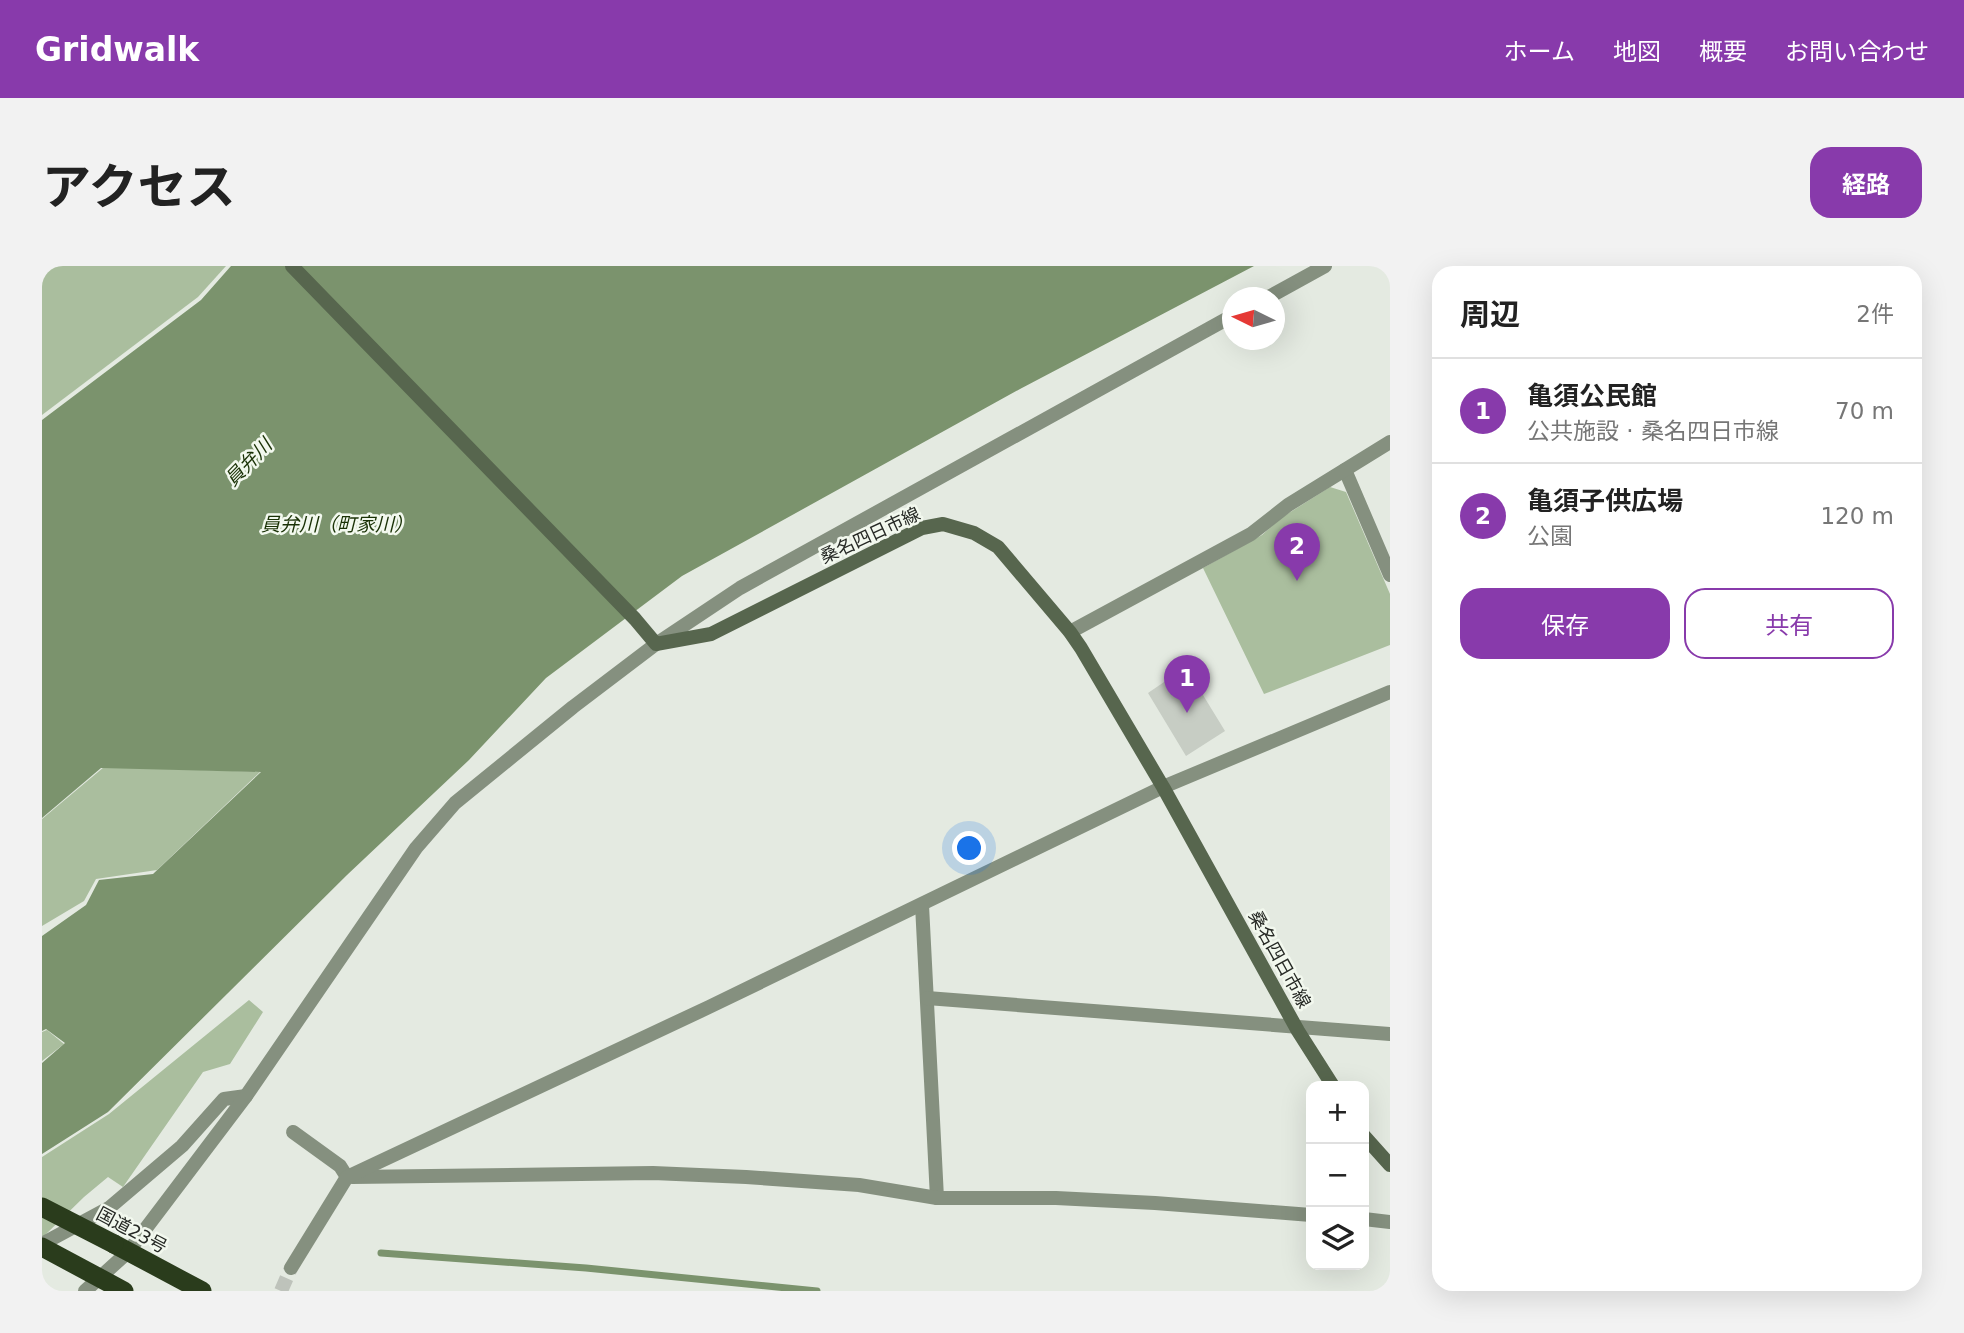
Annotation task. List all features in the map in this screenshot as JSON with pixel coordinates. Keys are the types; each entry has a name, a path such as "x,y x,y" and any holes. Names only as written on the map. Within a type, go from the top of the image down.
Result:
{"highway":[{"name":"国道23号","path":"42,1207 202,1291"},
{"path":"42,1246 89,1279 124,1291"}],"main road":[{"path":"292,266 635,619 656,644"},
{"name":"桑名四日市線","path":"656,644 711,634 922,528 943,524 974,533 998,547 1070,632 1163,787 1296,1027 1330,1081"},
{"path":"1369,1142 1390,1165"}],"street":[{"path":"1285,288 1325,266"},
{"path":"89,1279 121,1248 246,1096 415,848 455,803 656,644 740,588 1222,322"},
{"path":"1070,632 1251,534 1288,505 1390,442"},
{"path":"1345,470 1390,575"},
{"path":"291,1268 347,1177 922,905 1163,787 1390,692"},
{"path":"922,905 937,1198"},
{"path":"927,998 1390,1034"},
{"path":"42,1246 109,1208 182,1146 224,1099 246,1096"},
{"path":"293,1132 340,1166 347,1177"},
{"path":"347,1177 653,1173 859,1185 937,1198 1081,1199 1306,1215"},
{"path":"1369,1220 1390,1222"}],"shaded area":[{"path":"42,266 226,266 198,297 42,415"},
{"path":"1330,487 1346,492 1390,594 1390,645 1264,694 1203,568 1262,535 1281,518"},
{"path":"104,767 260,772 157,870 96,879 84,901 42,926 42,819"},
{"path":"249,1000 263,1012 230,1064 203,1072 123,1187 108,1177 42,1238 42,1157 109,1114"},
{"path":"47,1030 64,1044 42,1061 42,1032"}],"water":[{"name":"員弁川（町家川）","path":"231,266 1254,266 1020,389 682,576 546,678 469,760 347,875 108,1112 42,1154 42,1063 65,1043 46,1029 42,1031 42,936 86,905 99,880 153,874 261,772 101,768 42,818 42,420 201,300"}],"building":[{"path":"1167,680 1176,694 1195,682 1225,731 1186,756 1148,693"}],"waterway":[{"path":"381,1253 586,1268 817,1291"}],"tunnel":[{"path":"281,1291 291,1268"}],"place":[{"name":"亀須子供広場","path":"1297,581"},
{"name":"亀須公民館","path":"1187,713"}],"water label":[{"name":"員弁川","path":"248,462"}]}
